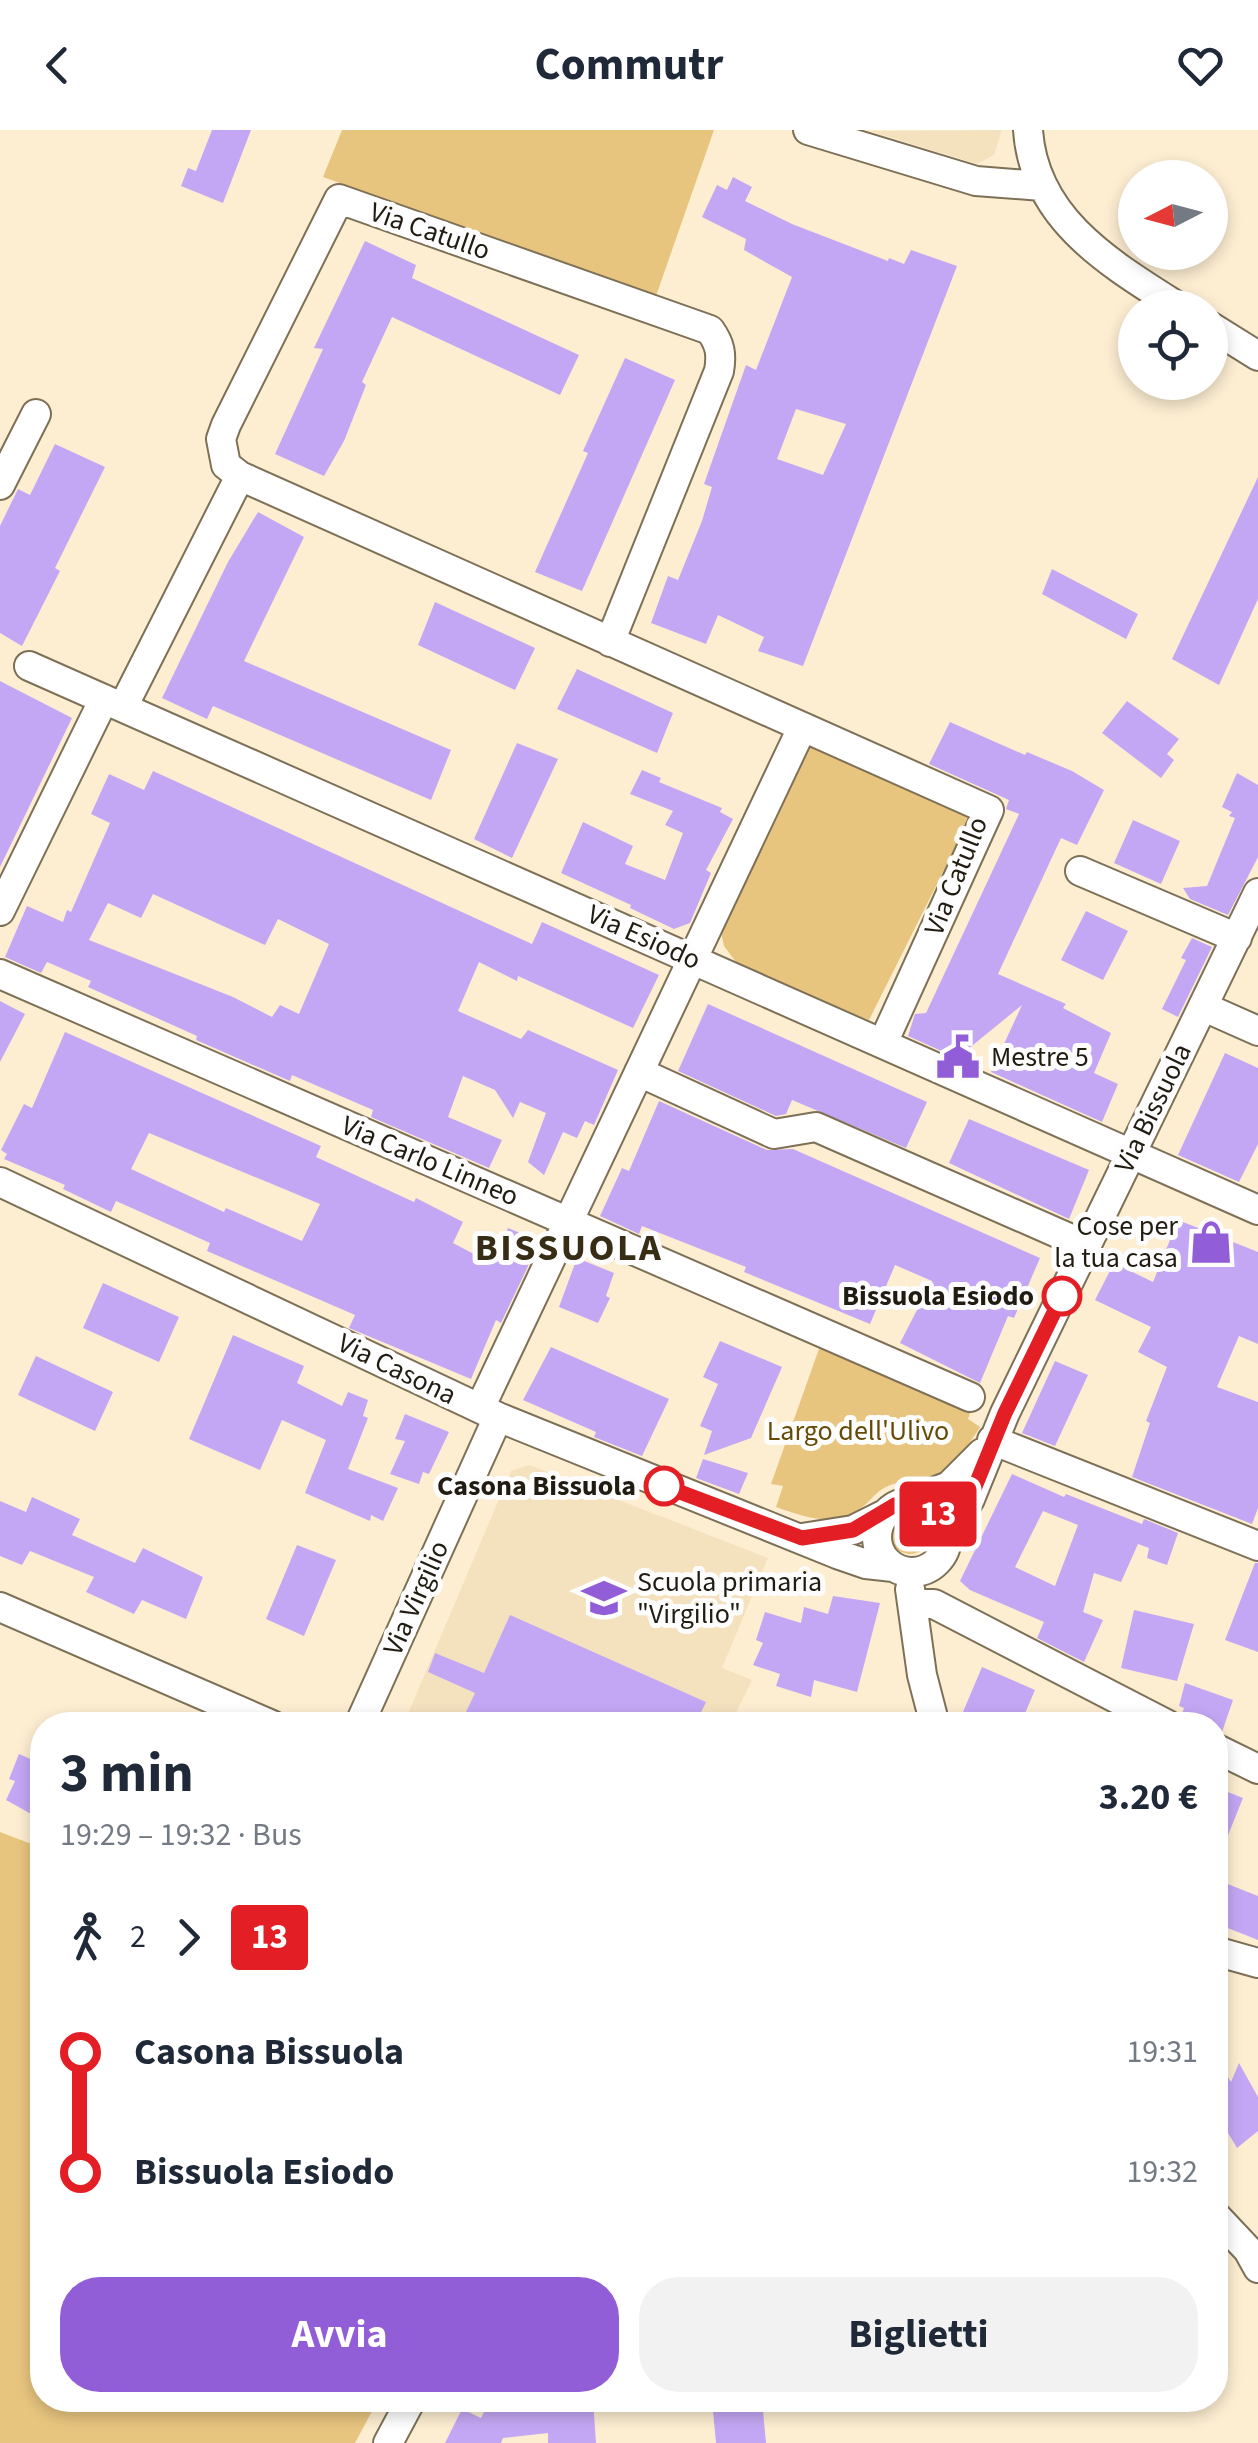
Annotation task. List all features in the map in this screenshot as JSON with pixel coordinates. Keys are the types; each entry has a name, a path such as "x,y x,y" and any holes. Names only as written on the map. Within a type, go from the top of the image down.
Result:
{"street":[{"path":"808,130 976,180 1042,186"},
{"path":"1028,135 1042,186 1054,210 1084,242 1154,290"},
{"name":"Via Catullo","path":"610,642 720,371 722,354 710,330 339,199 226,425 222,454 226,465 240,476 610,642 802,728 989,810 883,1043"},
{"path":"1228,337 1258,356"},
{"path":"0,486 36,414"},
{"path":"0,911 240,476"},
{"name":"Via Esiodo","path":"29,666 1258,1210"},
{"name":"Via Virgilio","path":"364,1712 568,1221 802,728"},
{"path":"1080,871 1238,938"},
{"name":"Via Bissuola","path":"933,1712 924,1604 945,1545 970,1499 992,1440 1258,893"},
{"name":"Via Carlo Linneo","path":"0,974 970,1397"},
{"path":"1204,1007 1258,1031"},
{"path":"640,1072 774,1134 816,1127 1087,1246"},
{"name":"Via Casona","path":"0,1182 489,1412 722,1510 853,1560 896,1568"},
{"path":"992,1440 1258,1546"},
{"name":"Via Bissuola","path":"896,1508 949,1486 992,1440"},
{"path":"923,1503 936,1511 944,1524 945,1545 929,1568 914,1572 896,1568 878,1547 877,1530 896,1508 923,1503"},
{"name":"Via Casona","path":"802,1538 853,1530 896,1508"},
{"name":"Via Bissuola","path":"896,1568 924,1604"},
{"path":"924,1604 1142,1712"},
{"path":"0,1607 242,1712"},
{"path":"1228,1754 1258,1769"},
{"path":"1228,1955 1258,1963"},
{"path":"1228,2229 1257,2266"},
{"path":"1228,2249 1257,2266"},
{"path":"388,2443 404,2412"}],"shaded area":[{"path":"1002,130 994,155 977,164 870,131"},
{"name":"Scuola primaria \"Virgilio\"","path":"529,1465 768,1558 722,1668 752,1680 736,1712 409,1712 511,1471"}],"green space":[{"path":"342,130 714,130 656,296 323,177"},
{"path":"810,743 971,816 869,1020 742,970 724,946 721,932"},
{"name":"Largo dell'Ulivo","path":"820,1346 971,1411 968,1419 980,1427 942,1473 926,1481 888,1486 848,1515 817,1519 776,1507 783,1486 771,1484"},
{"path":"910,1516 923,1522 929,1535 923,1548 910,1554 897,1548 891,1535 897,1522"},
{"path":"0,1832 30,1843 30,2412 372,2412 355,2443 0,2443"}],"building":[{"path":"212,130 251,130 223,203 181,186 188,168 196,171"},
{"path":"733,177 752,187 745,201 792,224 888,261 889,258 904,264 911,250 957,266 803,666 758,651 764,637 718,615 706,644 651,623 668,576 678,580 702,521 712,487 704,484 746,365 756,370 792,277 744,250 746,239 702,217 717,185 727,190","holes":["796,409 846,424 823,475 777,459"]},
{"path":"365,241 416,265 412,278 579,355 560,395 392,317 362,382 366,385 344,441 324,476 275,454 323,349 314,348"},
{"path":"625,358 675,380 582,591 535,572"},
{"path":"55,444 105,467 22,646 0,633 0,526 18,489 30,495"},
{"path":"1258,477 1258,599 1219,685 1172,659"},
{"path":"258,512 304,537 244,661 451,750 431,800 213,706 207,719 162,698 228,562"},
{"path":"1052,569 1138,614 1126,639 1042,594"},
{"path":"435,602 535,648 515,690 418,645"},
{"path":"577,669 673,713 657,753 557,709"},
{"path":"0,681 72,718 0,867"},
{"path":"1127,701 1179,739 1167,754 1174,760 1161,778 1102,733"},
{"path":"950,722 1072,771 1104,790 1077,845 1061,838 998,974 1066,1004 1063,1008 1111,1033 1094,1073 1118,1084 1102,1122 991,1072 1022,1005 957,1058 908,1036 915,1014 926,1013 1019,814 1006,809 1009,800 929,764"},
{"path":"517,743 558,759 512,858 474,839"},
{"path":"642,770 661,778 659,782 722,808 720,812 733,819 706,870 711,873 690,923 674,929 561,873 583,822 633,846 625,864 665,880 683,833 665,825 673,811 630,794"},
{"path":"153,771 532,944 542,922 659,975 633,1028 479,962 458,1011 521,1039 528,1030 618,1070 594,1125 585,1121 577,1138 563,1132 544,1175 528,1162 546,1113 520,1102 513,1118 495,1090 463,1076 448,1117 502,1140 489,1168 371,1117 373,1110 292,1075 290,1081 196,1040 197,1036 88,987 91,981 47,962 41,973 5,957 27,906 63,922 67,910 71,912 110,823 91,814 109,774 144,790","holes":["153,894 265,945 278,919 329,944 299,1014 280,1005 272,1017 233,997 89,940 108,903 141,918"]},
{"path":"1237,773 1258,785 1258,857 1228,915 1190,899 1183,888 1207,886 1235,818 1222,807"},
{"path":"1133,820 1180,841 1161,884 1114,863"},
{"path":"1086,911 1128,931 1103,980 1061,960"},
{"path":"1192,938 1212,947 1178,1017 1162,1009 1186,960 1181,958"},
{"path":"0,1001 25,1014 0,1062"},
{"path":"708,1004 927,1102 906,1148 792,1100 786,1114 776,1116 678,1071"},
{"path":"65,1032 321,1146 316,1157 463,1222 453,1243 489,1262 498,1238 504,1240 508,1228 540,1241 501,1323 496,1320 471,1379 349,1328 355,1315 207,1251 210,1243 116,1201 111,1212 63,1189 65,1185 4,1159 7,1154 1,1150 24,1104 32,1108","holes":["149,1133 320,1204 302,1241 226,1208 224,1212 131,1169"]},
{"path":"1225,1053 1258,1068 1258,1144 1239,1182 1178,1155"},
{"path":"659,1101 767,1150 793,1149 1040,1258 1014,1318 1008,1316 980,1383 900,1343 932,1281 895,1265 870,1324 744,1272 746,1267 642,1226 639,1234 600,1216 622,1168 629,1171"},
{"path":"969,1119 1089,1170 1069,1219 949,1163"},
{"path":"1178,1220 1258,1252 1258,1344 1239,1336 1217,1387 1258,1402 1258,1508 1252,1524 1132,1477 1150,1423 1146,1421 1167,1367 1138,1352 1151,1327 1095,1300 1114,1263 1153,1282"},
{"path":"577,1258 614,1273 606,1296 610,1298 598,1323 559,1307"},
{"path":"103,1283 179,1317 159,1362 83,1328"},
{"path":"233,1335 304,1366 297,1383 342,1406 348,1392 368,1400 363,1416 368,1418 348,1469 398,1488 383,1521 371,1515 370,1521 305,1493 326,1440 282,1420 260,1470 189,1439"},
{"path":"720,1341 782,1367 751,1438 704,1455 712,1431 700,1426 718,1384 703,1377"},
{"path":"551,1347 669,1399 642,1456 594,1437 596,1432 523,1400"},
{"path":"36,1356 113,1392 95,1431 18,1395"},
{"path":"1055,1361 1088,1375 1055,1446 1022,1433"},
{"path":"405,1414 449,1432 429,1474 423,1472 419,1484 390,1474 405,1441 395,1439"},
{"path":"703,1459 748,1473 739,1494 696,1478"},
{"path":"1012,1474 1064,1497 1066,1494 1142,1524 1144,1519 1178,1533 1167,1565 1147,1558 1149,1548 1138,1544 1121,1582 1094,1573 1083,1612 1103,1620 1084,1662 1037,1638 1044,1622 970,1590 960,1581","holes":["1043,1511 1078,1525 1055,1586 1015,1567"]},
{"path":"32,1497 80,1519 72,1535 135,1563 143,1548 203,1577 186,1619 142,1600 134,1614 86,1592 94,1577 30,1551 22,1565 0,1556 0,1501 26,1512"},
{"path":"297,1545 336,1560 304,1636 266,1619"},
{"path":"1258,1563 1258,1652 1225,1640"},
{"path":"833,1596 880,1603 857,1692 814,1680 811,1697 776,1686 780,1674 753,1665 763,1643 756,1640 765,1612 801,1623 804,1607 828,1614"},
{"path":"1134,1610 1194,1624 1177,1681 1121,1668"},
{"path":"510,1615 706,1702 701,1712 466,1712 475,1693 428,1672 435,1653 484,1673"},
{"path":"982,1667 1035,1690 1026,1712 963,1712"},
{"path":"1185,1683 1233,1700 1228,1715 1183,1712 1184,1708 1179,1706"},
{"path":"19,1754 30,1759 30,1813 6,1800 15,1781 9,1779"},
{"path":"1228,1792 1243,1798 1228,1835"},
{"path":"1228,1884 1258,1896 1258,1940 1228,1928"},
{"path":"1239,2063 1258,2097 1258,2131 1237,2148 1228,2133 1228,2077 1231,2082"},
{"path":"460,2412 481,2418 484,2412 594,2412 596,2443 548,2443 548,2433 503,2438 501,2443 445,2443"},
{"path":"713,2412 763,2412 766,2443 716,2443"}],"bus line":[{"name":"13","path":"664,1486 802,1538 853,1530 895,1505 916,1502 936,1511 947,1539 970,1499 992,1440 1062,1296"}],"place":[{"name":"Mestre 5","path":"958,1057"},
{"name":"Cose per la tua casa","path":"1211,1242"},
{"name":"Bissuola Esiodo","path":"1062,1296"},
{"name":"Casona Bissuola","path":"664,1486"},
{"name":"Scuola primaria \"Virgilio\"","path":"604,1598"}],"district":[{"name":"BISSUOLA","path":"569,1248"}]}
